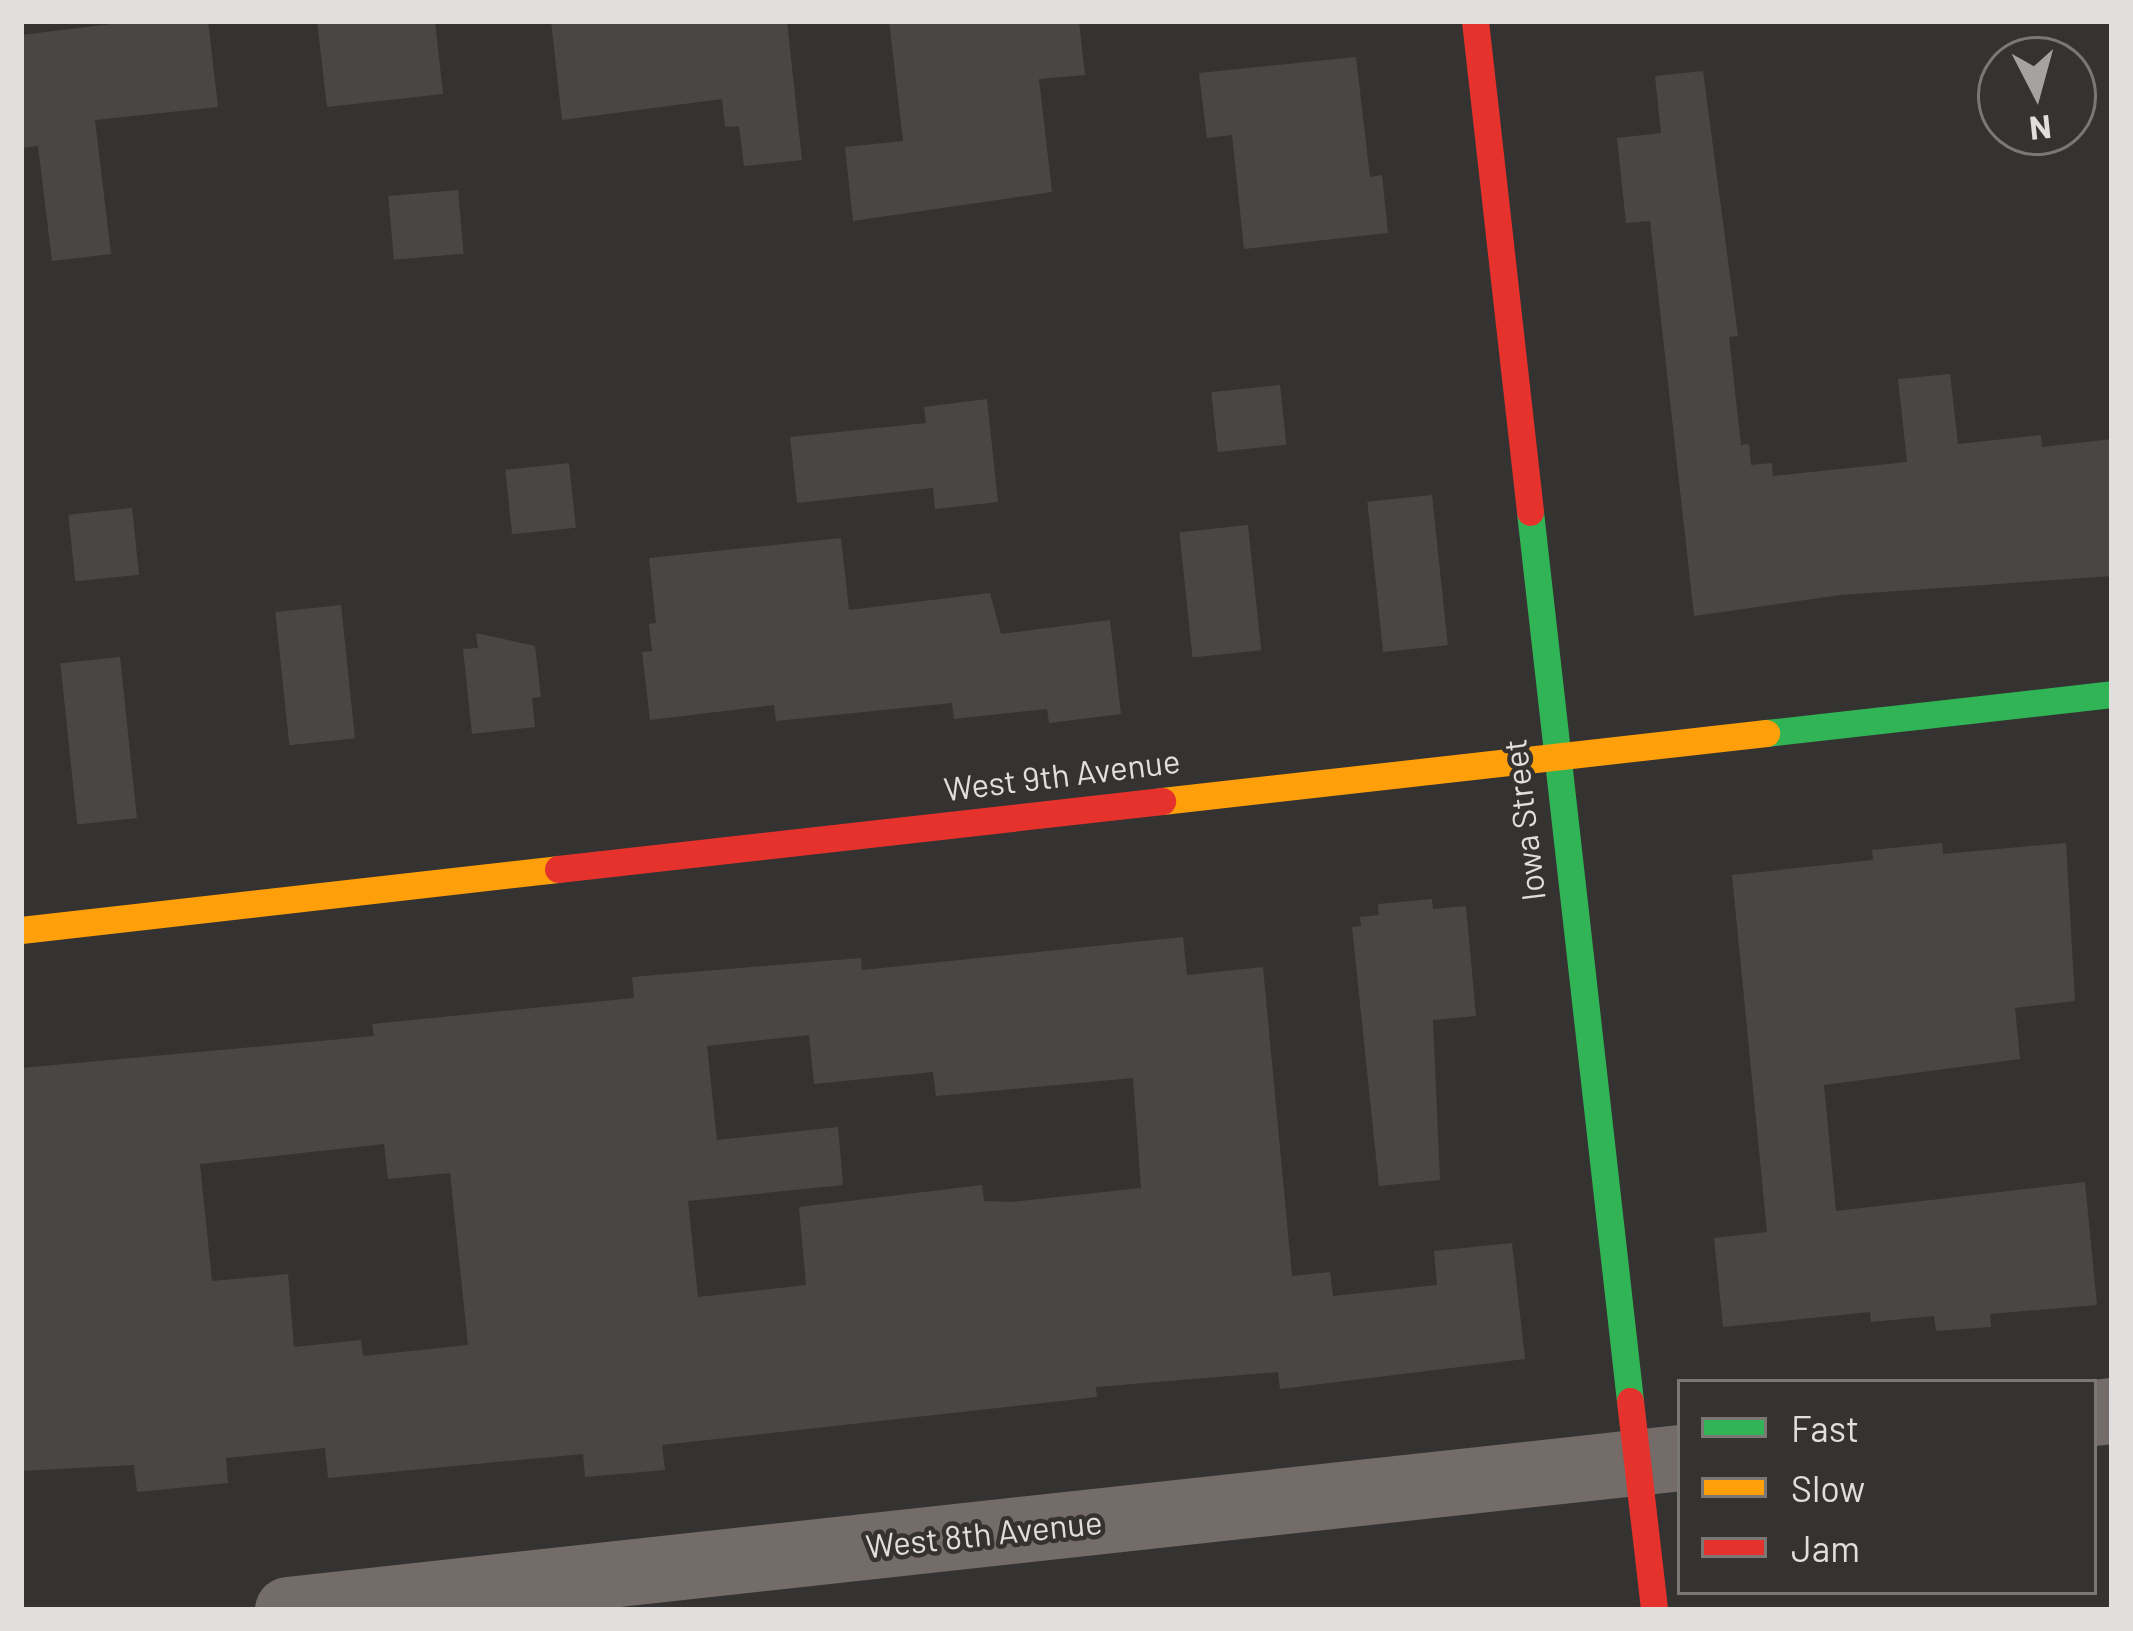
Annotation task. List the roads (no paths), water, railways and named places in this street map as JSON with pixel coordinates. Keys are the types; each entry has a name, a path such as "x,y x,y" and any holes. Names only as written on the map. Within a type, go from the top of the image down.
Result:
{"main road":[{"name":"Iowa Street","path":"1474,21 1552,755 1658,1461 1654,1610"},
{"name":"West 9th Avenue","path":"21,930 2112,694"}],"street":[{"name":"West 8th Avenue","path":"288,1610 1658,1461"}]}
